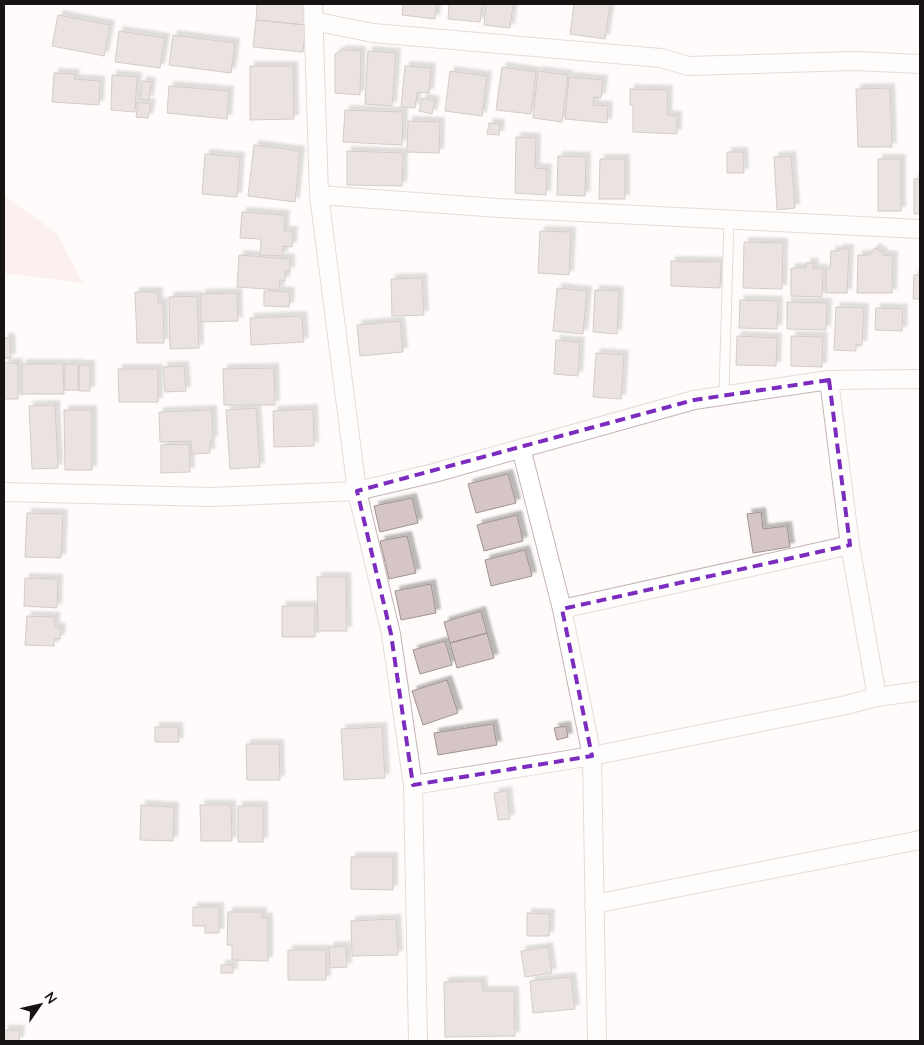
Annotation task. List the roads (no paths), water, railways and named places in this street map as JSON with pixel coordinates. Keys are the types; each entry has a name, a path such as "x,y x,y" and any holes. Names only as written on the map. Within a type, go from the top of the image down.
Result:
{"street":[{"path":"418,1041 413,785 391,634 357,491 319,195 313,12 373,33 661,58 688,66 854,62 920,64"},
{"path":"319,195 498,208 920,229"},
{"path":"4,492 210,497 357,491 694,400 724,394 828,380 920,379"},
{"path":"828,380 850,544 877,697"},
{"path":"521,448 562,609 592,756 597,1041"},
{"path":"562,609 850,544"},
{"path":"413,785 592,756 846,705 877,697 920,691"},
{"path":"594,904 920,840"}],"lane":[{"path":"724,394 729,219"}]}
